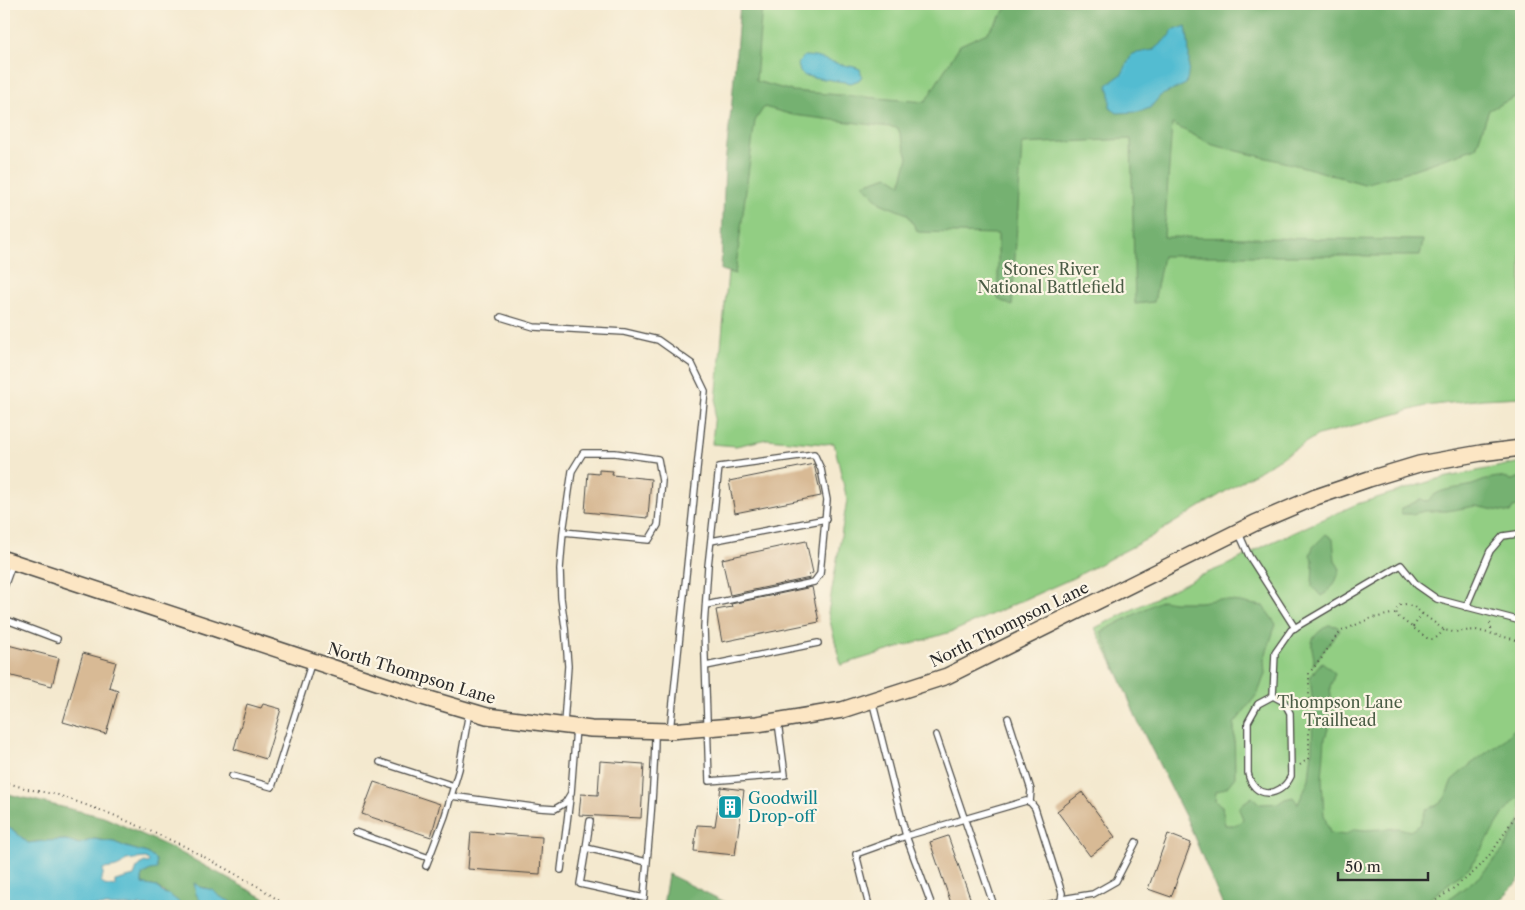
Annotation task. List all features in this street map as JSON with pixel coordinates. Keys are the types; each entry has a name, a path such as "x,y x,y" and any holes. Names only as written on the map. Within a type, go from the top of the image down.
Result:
{"main road":[{"name":"North Thompson Lane","path":"8,560 419,696 487,716 591,730 708,728 757,724 842,710 947,676 1238,531 1316,497 1419,464 1521,448"}],"lane":[{"path":"501,318 534,327 624,332 658,340 692,364 705,391 670,730"},
{"path":"561,870 571,793 568,666 560,569 563,532 572,471 583,453 616,453 658,459 662,481 658,525 649,540 563,532"},
{"path":"706,605 814,582 820,574 828,500 822,469 814,454 719,467 711,541 704,627 709,781 785,775 778,721"},
{"path":"711,541 826,519"},
{"path":"1238,531 1249,556 1295,628"},
{"path":"1466,607 1490,551 1502,536 1521,535"},
{"path":"4,587 8,560"},
{"path":"1273,696 1275,653 1291,630 1400,565 1416,585 1437,598 1521,621"},
{"path":"4,619 58,639"},
{"path":"706,666 818,643"},
{"path":"232,776 272,787 312,661"},
{"path":"1273,696 1284,702 1290,713 1291,776 1282,789 1275,792 1259,791 1249,780 1248,722 1258,704 1273,696"},
{"path":"872,700 906,836 932,906"},
{"path":"426,866 459,769 469,710"},
{"path":"1008,718 1031,790 1030,802 1035,808 1062,893 1062,900"},
{"path":"590,821 580,884 644,898 655,766 655,730"},
{"path":"936,735 994,906"},
{"path":"380,762 454,786"},
{"path":"451,796 555,809 565,803 571,793"},
{"path":"869,906 856,854 906,836 1021,802 1030,802"},
{"path":"355,832 430,858"},
{"path":"1043,906 1093,894 1116,881 1136,842"},
{"path":"586,848 647,862"}],"path":[{"path":"1396,613 1400,605 1406,604 1414,607 1444,630 1452,632 1476,630 1521,641"},
{"path":"1396,613 1397,616 1432,640 1437,638 1444,630"},
{"path":"1298,769 1300,764 1308,759 1309,756 1308,674 1342,631 1369,619 1396,613"},
{"path":"1413,627 1422,614"},
{"path":"1489,620 1493,633"},
{"path":"1287,708 1309,702"},
{"path":"4,782 58,795 111,814 184,846 260,887 287,906"},
{"path":"1428,906 1480,866 1491,854 1521,807"}],"green space":[{"path":"740,4 762,4 756,81 792,91 925,102 960,45 987,33 1010,4 1521,4 1521,94 1489,110 1476,148 1364,184 1213,145 1172,124 1164,237 1423,240 1420,256 1163,256 1154,302 1135,304 1131,139 1022,144 1012,306 998,299 998,234 918,232 907,214 880,203 863,184 888,176 901,184 908,157 898,128 793,115 764,107 755,121 735,274 721,270 725,164"},
{"name":"Stones River National Battlefield","path":"753,4 1521,4 1521,397 1483,399 1426,406 1318,435 1149,538 1073,578 954,631 841,665 828,613 847,500 834,443 824,444 767,439 736,446 712,444"},
{"name":"Thompson Lane Trailhead","path":"1521,462 1521,877 1496,906 1234,906 1095,628 1200,576 1357,504 1438,479"},
{"path":"1498,477 1512,480 1521,477 1521,506 1513,508 1510,513 1475,506 1412,514 1402,514 1400,509 1420,500 1428,501 1433,496 1444,491"},
{"path":"1326,534 1333,539 1335,561 1340,569 1334,585 1321,596 1312,586 1313,560 1310,555 1313,547"},
{"path":"1219,599 1263,606 1276,624 1264,660 1265,674 1258,693 1234,724 1235,777 1227,787 1216,792 1215,801 1222,806 1225,825 1237,825 1243,819 1239,809 1242,804 1252,797 1260,804 1279,803 1293,797 1298,804 1309,779 1312,750 1313,705 1310,678 1322,662 1335,673 1330,687 1333,714 1325,738 1322,779 1324,815 1330,833 1345,835 1355,829 1399,828 1410,831 1420,825 1426,809 1436,806 1445,798 1452,780 1500,743 1521,723 1521,794 1504,813 1471,866 1420,906 1223,906 1187,820 1138,722 1101,632 1162,600 1200,602"},
{"path":"1328,625 1337,626 1340,631 1313,665 1313,641 1316,635"},
{"path":"4,793 104,817 174,849 273,903 274,906 236,906 230,901 219,898 207,888 200,887 195,883 196,894 211,905 217,906 183,906 157,887 142,884 142,875 157,868 147,853 114,842 94,839 79,844 66,840 28,843 13,830 4,826"},
{"path":"1521,820 1521,877 1496,906 1440,906 1480,876 1504,849"},
{"path":"668,874 733,906 663,906"}],"water":[{"path":"1186,26 1189,69 1186,84 1160,96 1150,108 1139,112 1117,113 1110,108 1110,93 1107,85 1122,74 1132,54 1153,50 1171,35 1172,31"},
{"path":"804,56 860,69 862,76 859,80 851,83 805,76 800,72 798,64"},
{"path":"4,826 13,830 28,843 66,840 79,844 94,839 114,842 147,853 156,860 157,869 150,870 142,875 142,884 157,887 184,906 30,906 4,897 4,842 9,834 4,833","holes":["146,858 149,861 148,863 144,862 137,868 134,876 115,881 115,887 104,885 101,881 103,869 113,868 124,863 126,860"]},
{"path":"194,883 200,887 213,890 236,906 217,906 201,902 196,894"}],"building":[{"path":"814,464 821,496 735,513 729,481"},
{"path":"599,470 613,471 612,475 651,479 648,518 585,512 588,473 599,474"},
{"path":"806,541 813,573 809,574 810,578 730,595 722,559"},
{"path":"812,587 819,622 722,642 716,610 732,607 731,604"},
{"path":"4,644 59,658 52,686 4,674"},
{"path":"83,653 116,662 109,687 118,690 106,734 63,722"},
{"path":"247,704 261,708 263,704 281,709 266,759 234,749"},
{"path":"600,761 644,764 641,818 579,815 581,794 598,795"},
{"path":"374,782 440,804 431,837 362,814"},
{"name":"Goodwill Drop-off","path":"721,787 744,790 735,855 694,851 697,825 715,826"},
{"path":"1082,792 1115,837 1090,856 1057,811"},
{"path":"471,832 542,837 540,874 468,869"},
{"path":"1168,834 1191,843 1171,897 1148,889"},
{"path":"948,836 973,906 952,906 930,842"}],"place":[{"name":"Goodwill Drop-off","path":"730,807"}]}
